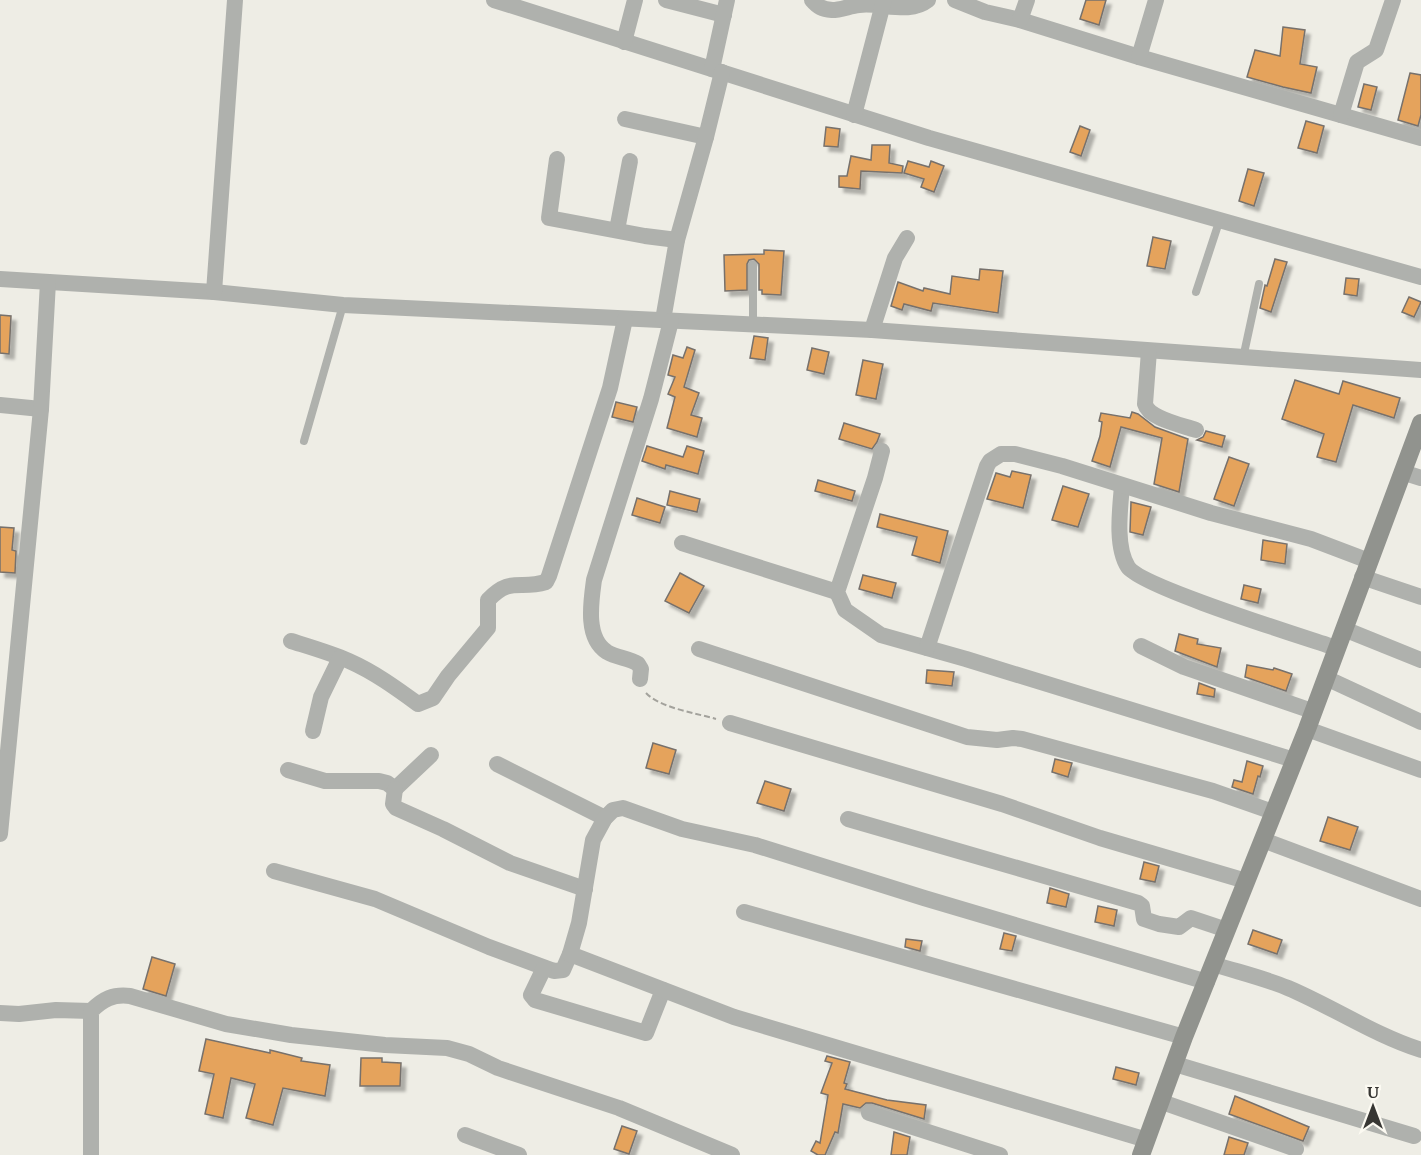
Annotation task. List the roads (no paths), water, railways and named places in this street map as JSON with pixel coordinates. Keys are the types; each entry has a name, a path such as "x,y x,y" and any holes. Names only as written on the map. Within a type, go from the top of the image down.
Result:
{"main road":[{"path":"1144,1148 1184,1037 1310,720 1421,423"}],"street":[{"path":"214,292 235,0"},
{"path":"494,0 929,138 1421,277"},
{"path":"624,42 636,0"},
{"path":"640,679 641,669 638,664 605,651 598,642 593,628 591,604 594,580 651,399 667,320 677,240 706,137 725,7 666,0"},
{"path":"812,0 819,8 832,10 883,2 909,8 920,6 928,0"},
{"path":"955,0 986,12 1421,138"},
{"path":"1020,20 1027,0"},
{"path":"1139,57 1156,0"},
{"path":"1341,115 1357,62 1376,50 1393,0"},
{"path":"854,114 883,2"},
{"path":"625,118 706,137"},
{"path":"557,159 549,218 677,240"},
{"path":"617,230 630,161"},
{"path":"872,330 895,258 907,238"},
{"path":"0,279 214,292 343,305 872,330 1421,370"},
{"path":"0,834 41,409 48,282"},
{"path":"291,641 340,658 386,680 418,704 433,698 488,628 488,600 507,585 546,582 610,388 625,319"},
{"path":"1149,351 1145,404 1147,410 1153,415 1196,430"},
{"path":"0,405 41,409"},
{"path":"882,451 837,592 845,610 881,635 1294,760"},
{"path":"927,648 987,466 1000,454 1015,454 1062,466 1211,513 1302,536 1421,597"},
{"path":"1402,472 1421,478"},
{"path":"1122,486 1119,515 1122,550 1129,569 1141,577 1206,604 1336,648"},
{"path":"682,543 837,592"},
{"path":"1344,629 1421,660"},
{"path":"1141,646 1184,667 1310,720 1406,766 1421,770"},
{"path":"699,649 967,737 998,740 1022,739 1213,791 1273,812"},
{"path":"313,731 321,697 340,658"},
{"path":"1326,678 1421,722"},
{"path":"730,723 1002,804 1110,841 1246,881"},
{"path":"431,755 394,789 393,804 396,808 510,863 585,889"},
{"path":"497,764 604,818"},
{"path":"288,770 324,781 379,781 387,783 394,789"},
{"path":"274,871 375,899 544,968 560,972 570,954 579,923 592,840 604,818 617,808 682,829 755,845 924,898 1207,981"},
{"path":"848,819 1138,903 1143,906 1144,919 1154,923 1179,927 1191,918 1227,930"},
{"path":"1263,840 1421,899"},
{"path":"744,912 1184,1037"},
{"path":"570,954 734,1017 1144,1148"},
{"path":"1214,964 1286,988 1382,1036 1421,1050"},
{"path":"544,968 531,995 535,1000 646,1033 663,990"},
{"path":"92,1155 91,1011 100,1002 118,995 130,996 226,1023 291,1035 385,1046 447,1048 469,1054 498,1068 619,1108 732,1155"},
{"path":"0,1013 91,1011"},
{"path":"1175,1064 1414,1136"},
{"path":"1162,1101 1296,1149"},
{"path":"869,1113 1000,1155"},
{"path":"465,1135 519,1155"}],"lane":[{"path":"1196,292 1220,219"},
{"path":"753,265 753,324"},
{"path":"1243,358 1259,284"},
{"path":"304,441 343,305"}]}
